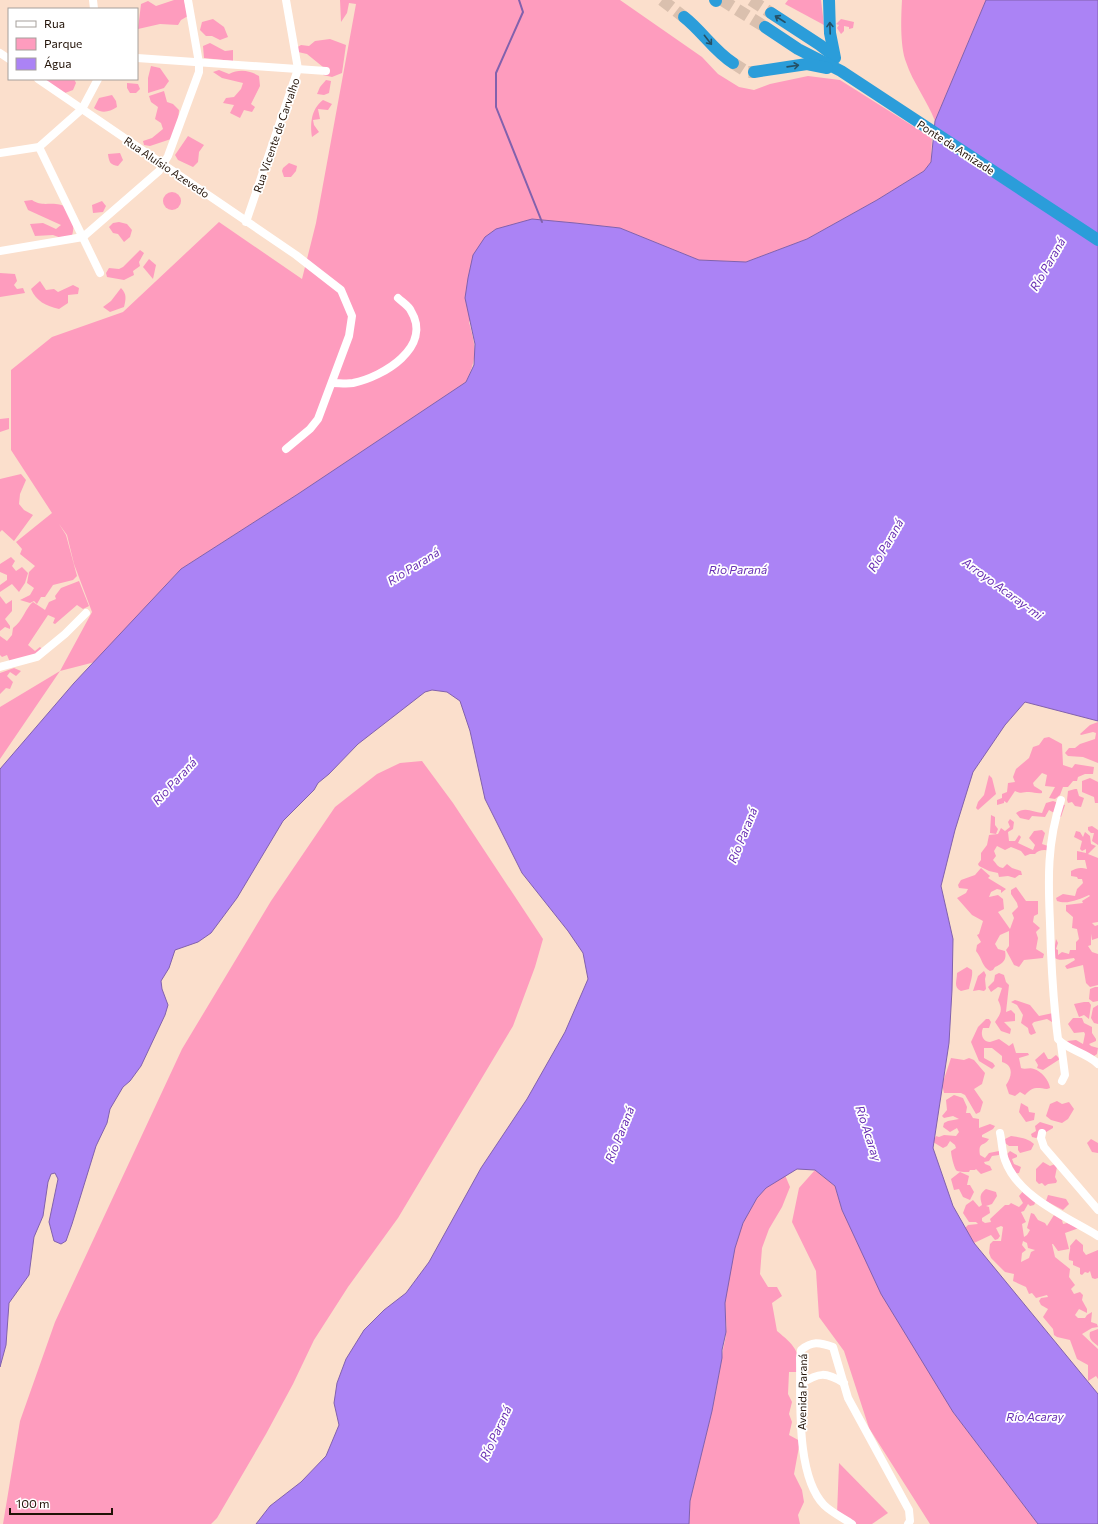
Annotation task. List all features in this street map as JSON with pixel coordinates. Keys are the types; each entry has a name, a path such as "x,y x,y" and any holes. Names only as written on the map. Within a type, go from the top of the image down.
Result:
{"highway":[{"path":"829,0 830,33 834,56 842,71"},
{"path":"771,13 834,56"},
{"path":"684,17 704,34 723,57 733,63"},
{"name":"Ponte da Amizade","path":"765,27 798,49 842,71 1098,240"},
{"path":"754,72 807,64 842,71"}],"street":[{"path":"0,251 83,237 164,164 196,85 199,63 188,0"},
{"name":"Rua Vicente de Carvalho","path":"246,222 298,69 286,0"},
{"path":"138,58 326,71"},
{"name":"Rua Aluísio Azevedo","path":"39,80 164,164 246,222 296,254 341,290 352,316 349,336 318,419 310,429 286,449"},
{"path":"0,153 39,147 82,109 97,80"},
{"path":"39,147 100,273"},
{"path":"332,383 353,383 376,375 400,360 414,344 417,333 416,321 411,310 398,298"},
{"path":"0,667 37,657 65,634 86,612"},
{"path":"1061,800 1049,851 1048,872 1051,983 1058,1039 1061,1044 1065,1075 1062,1081"},
{"path":"1061,1044 1080,1052 1098,1064"},
{"path":"1000,1133 1005,1160 1018,1183 1030,1195 1098,1236"},
{"path":"1042,1133 1041,1138 1044,1147 1098,1210"},
{"name":"Avenida Paraná","path":"852,1524 823,1504 807,1472 802,1437 801,1350 809,1344 823,1344 833,1347 848,1398 909,1510 910,1521 908,1524"},
{"path":"801,1384 811,1377 821,1374 832,1376 844,1383"}],"green space":[{"path":"174,0 184,0 188,16 181,20 178,25 160,24 138,29 141,4 148,1 156,6"},
{"path":"340,0 620,0 702,57 718,74 739,87 754,90 770,84 808,76 840,80 932,138 931,162 924,171 877,200 807,239 746,262 699,260 620,228 532,219 469,322 475,352 473,365 466,382 298,494 181,569 95,662 60,671 92,612 74,564 67,535 59,524 66,535 77,576 73,580 53,585 45,597 41,597 37,604 34,601 30,603 20,600 30,595 34,588 27,583 29,572 35,566 20,554 22,549 16,542 52,513 11,450 11,370 52,337 123,312 219,222 302,279 316,223 356,4 349,3 347,13 341,22"},
{"path":"788,0 821,0 824,25 785,4"},
{"path":"902,0 986,0 935,121 912,77 904,55 901,31"},
{"path":"213,19 224,27 228,37 220,40 212,36 206,36 200,30 202,22"},
{"path":"841,19 854,22 853,28 849,29 849,27 844,26 844,31 841,34 837,28 839,25 836,24"},
{"path":"330,39 346,45 342,73 332,77 323,75 323,67 307,54 298,52 296,48 301,45 309,46 315,41"},
{"path":"210,43 225,51 233,50 233,61 204,58 203,46"},
{"path":"151,66 160,68 169,81 164,88 148,93 148,78"},
{"path":"219,70 229,74 236,71 248,71 259,76 260,86 251,104 255,107 252,112 244,110 240,118 230,113 234,105 223,103 226,98 234,97 241,89 243,83 222,78 213,72"},
{"path":"42,80 74,80 76,83 73,90 65,93"},
{"path":"326,80 331,81 329,93 324,95 317,94 320,87"},
{"path":"127,83 138,84 140,89 136,93 130,93 127,88"},
{"path":"164,91 167,102 173,104 179,110 177,137 150,146 144,145 143,141 152,138 163,129 161,123 155,119 158,107 151,102 149,96"},
{"path":"112,95 116,101 117,107 106,112 94,108 99,98"},
{"path":"323,100 332,104 328,110 318,109 320,119 313,120 314,125 319,132 312,137 312,117 316,108"},
{"path":"188,136 204,145 199,152 198,162 193,167 178,160 175,155"},
{"path":"120,153 123,160 118,166 113,165 109,161 108,154"},
{"path":"289,163 297,166 296,171 291,177 284,177 282,171 283,168"},
{"path":"172,192 178,195 181,201 178,207 172,210 166,207 163,201 166,195"},
{"path":"32,200 41,204 56,204 67,208 73,222 73,234 71,239 64,239 53,235 35,236 30,224 43,223 56,229 61,225 28,210 24,201"},
{"path":"102,201 106,206 103,212 93,213 92,205"},
{"path":"119,222 127,224 132,230 130,237 124,242 118,234 113,233 109,227 113,223"},
{"path":"140,250 144,253 139,262 140,266 133,271 134,275 124,280 107,277 106,273 109,268 119,269 123,267"},
{"path":"149,259 156,265 153,279 143,267"},
{"path":"0,273 15,274 17,281 14,285 17,289 23,288 25,293 0,297"},
{"path":"40,281 46,290 54,289 58,292 73,285 79,288 78,294 68,295 68,303 59,309 50,306 39,300 31,289"},
{"path":"121,288 126,297 124,307 110,312 103,307 111,301"},
{"path":"9,418 9,429 0,432 0,419"},
{"path":"21,474 26,480 20,494 19,504 24,510 33,515 14,541 2,530 0,532 0,479"},
{"path":"11,557 15,561 12,566 16,571 22,567 28,573 25,583 19,592 12,584 0,592 0,585 7,580 7,575 0,572 0,564"},
{"path":"79,581 89,606 83,609 77,605 55,624 53,623 55,618 48,615 28,645 35,651 40,647 45,652 12,667 7,655 2,657 0,655 0,636 7,641 12,635 13,628 33,602 45,610 49,602 56,599 55,596 61,588"},
{"path":"0,596 6,604 12,600 12,611 5,619 10,626 10,629 5,627 0,631"},
{"path":"14,668 21,671 16,676 10,672 7,676 13,682 10,689 6,688 0,694 0,673"},
{"path":"60,671 0,759 0,707"},
{"path":"1098,722 1098,763 1083,757 1068,756 1065,753 1069,748 1075,748 1080,744 1095,739 1096,733 1093,732 1080,734 1090,725"},
{"path":"1049,737 1062,744 1063,765 1072,768 1075,764 1094,767 1093,774 1085,774 1078,777 1077,781 1073,781 1068,787 1063,787 1060,795 1055,799 1049,798 1055,787 1045,786 1047,775 1042,773 1033,783 1034,786 1042,791 1042,793 1020,793 1015,791 1007,803 1004,801 1004,803 997,805 997,800 1002,798 1002,794 1007,792 1008,783 1015,782 1013,777 1016,769 1029,758 1033,747 1039,745 1044,738"},
{"path":"422,761 453,803 543,939 535,967 513,1026 398,1218 348,1287 314,1340 293,1384 266,1434 217,1518 211,1524 3,1524 20,1421 55,1322 182,1049 271,901 335,807 377,774 400,763"},
{"path":"989,775 992,778 996,794 978,810 976,808 978,802 984,795"},
{"path":"1090,778 1098,782 1098,803 1095,803 1094,797 1082,792 1082,781"},
{"path":"1077,789 1079,796 1084,798 1081,807 1075,806 1072,802 1068,803 1067,800 1068,791"},
{"path":"1053,801 1065,805 1061,817 1049,810 1045,817 1032,816 1029,820 1020,818 1016,813 1023,810 1029,810 1042,813 1046,803"},
{"path":"991,815 995,817 995,825 998,829 996,834 990,833"},
{"path":"1010,819 1014,822 1013,829 1008,832 1009,841 1015,841 1019,835 1021,837 1018,843 1033,850 1035,845 1029,838 1034,831 1042,830 1045,833 1042,844 1048,846 1049,851 1042,850 1035,854 1025,856 1021,851 1011,847 1005,850 997,846 994,851 996,856 993,860 1001,868 1007,864 1012,868 1021,871 1022,875 1015,878 1008,876 999,877 998,873 989,871 978,864 981,860 981,853 987,845 989,835 998,834 1001,828 1005,831 1010,827 1008,822"},
{"path":"1092,826 1098,830 1098,845 1092,841 1094,833 1091,833 1088,830 1088,827"},
{"path":"1076,831 1080,832 1083,837 1085,832 1090,836 1091,844 1096,846 1088,854 1098,858 1098,922 1092,923 1095,926 1098,925 1098,938 1092,940 1091,934 1091,945 1088,946 1092,952 1098,954 1098,985 1090,987 1086,983 1083,965 1067,969 1065,966 1075,960 1074,958 1061,960 1053,957 1056,939 1058,943 1056,949 1058,950 1058,955 1062,952 1069,954 1070,950 1076,950 1076,942 1079,939 1077,929 1072,928 1073,917 1066,911 1066,905 1083,903 1082,901 1090,896 1089,895 1073,901 1065,902 1057,901 1056,898 1063,894 1075,896 1077,889 1083,883 1082,879 1071,876 1071,871 1073,870 1080,868 1087,869 1085,860 1077,860 1077,851 1086,853 1086,849 1082,851 1080,849 1082,841 1074,837"},
{"path":"981,868 990,876 988,878 1006,889 1001,893 1001,890 997,889 991,892 989,897 998,895 1003,899 1004,909 998,912 1010,929 1014,918 1012,913 1018,907 1011,894 1011,890 1016,887 1026,901 1038,901 1038,914 1034,916 1033,922 1040,928 1036,932 1038,938 1036,949 1044,954 1043,958 1024,960 1019,967 1014,965 1006,950 1009,946 1009,931 1000,935 995,944 998,949 1005,951 1004,961 990,971 985,967 976,951 977,945 981,942 977,935 979,934 983,921 972,915 957,898 966,893 968,889 959,888 958,885 961,880 975,875"},
{"path":"967,967 972,970 969,989 961,991 956,986 957,973"},
{"path":"984,971 986,975 986,989 984,991 973,991 978,976"},
{"path":"999,973 1004,975 1006,982 1009,985 1006,1012 1011,1010 1015,1014 1015,1021 1004,1022 1011,1029 1010,1034 1001,1031 995,1022 1001,1011 998,1000 1002,988 998,987 991,992 988,987 994,981 995,975"},
{"path":"1098,987 1098,1001 1093,1002 1089,999 1090,989"},
{"path":"1015,1000 1030,1005 1039,1016 1053,1013 1052,1022 1047,1019 1034,1022 1032,1024 1036,1033 1031,1035 1028,1028 1021,1023 1023,1015 1017,1005 1011,1002"},
{"path":"1089,1002 1091,1005 1089,1019 1084,1015 1079,1017 1074,1004"},
{"path":"1098,1005 1098,1024 1094,1023 1091,1018 1093,1008"},
{"path":"1073,1018 1082,1018 1084,1023 1092,1027 1092,1033 1096,1041 1089,1044 1098,1048 1097,1054 1094,1056 1083,1054 1067,1041 1076,1040 1083,1044 1084,1032 1074,1033 1068,1024"},
{"path":"986,1019 989,1019 991,1022 989,1028 983,1028 982,1033 984,1039 990,1042 999,1039 1009,1046 1013,1043 1016,1053 1028,1053 1029,1055 1019,1058 1021,1068 1032,1068 1037,1070 1044,1076 1050,1088 1034,1088 1025,1095 1020,1092 1015,1096 1009,1094 1006,1085 1010,1078 1011,1072 1009,1066 1002,1062 1002,1056 992,1048 984,1048 984,1058 993,1063 995,1066 992,1069 979,1061 971,1042 978,1027"},
{"path":"1044,1052 1048,1059 1051,1059 1056,1055 1060,1059 1043,1070 1037,1068 1038,1065 1035,1060"},
{"path":"951,1058 964,1060 969,1058 974,1060 985,1073 982,1084 974,1089 983,1102 980,1112 976,1114 965,1095 961,1093 944,1093 942,1085"},
{"path":"954,1095 963,1098 967,1107 966,1113 970,1113 973,1118 979,1119 979,1128 990,1124 995,1126 993,1129 982,1135 982,1137 989,1139 980,1148 980,1155 985,1158 989,1153 999,1151 999,1155 992,1156 989,1161 984,1162 990,1166 992,1170 981,1174 976,1169 970,1170 969,1172 957,1171 951,1151 956,1148 955,1145 950,1141 947,1146 943,1148 933,1142 936,1136 956,1136 959,1132 957,1128 950,1132 943,1127 944,1123 948,1121 959,1119 953,1116 944,1118 942,1116 947,1110 946,1100"},
{"path":"1057,1101 1062,1104 1069,1102 1074,1109 1068,1119 1062,1123 1051,1120 1046,1116 1050,1104"},
{"path":"1021,1103 1028,1107 1029,1112 1035,1113 1034,1120 1026,1122 1019,1112"},
{"path":"1040,1122 1053,1126 1053,1128 1036,1138 1032,1137 1031,1134 1036,1131 1035,1126"},
{"path":"1011,1136 1023,1138 1032,1142 1034,1144 1031,1150 1020,1153 1018,1146 1009,1146 1005,1143 1005,1139"},
{"path":"1091,1139 1098,1143 1098,1153 1092,1152 1087,1143"},
{"path":"1010,1151 1017,1155 1017,1157 1012,1159 1014,1164 1021,1167 1019,1173 1013,1174 1007,1154"},
{"path":"1043,1162 1050,1166 1055,1164 1057,1167 1055,1177 1057,1181 1056,1183 1045,1186 1036,1181 1036,1169"},
{"path":"815,1170 835,1186 842,1210 953,1412 1038,1524 930,1524 869,1428 844,1351 819,1317 816,1271 792,1222 799,1188"},
{"path":"960,1172 969,1176 967,1185 970,1185 974,1192 970,1200 963,1197 959,1189 954,1190 951,1179"},
{"path":"785,1175 790,1187 782,1207 769,1229 762,1248 760,1274 768,1287 777,1287 782,1296 772,1303 777,1331 795,1348 800,1364 801,1372 789,1372 788,1394 792,1402 789,1414 792,1422 789,1435 800,1441 794,1474 802,1490 804,1502 798,1515 800,1524 689,1524 690,1501 712,1411 722,1358 726,1324 726,1289 728,1274 736,1243 741,1227 756,1200 767,1187"},
{"path":"986,1189 996,1192 997,1196 992,1204 986,1206 989,1207 990,1213 982,1218 982,1221 985,1223 991,1222 990,1219 1005,1205 1009,1205 1011,1203 1019,1207 1023,1203 1019,1196 1024,1190 1036,1201 1034,1205 1030,1206 1028,1204 1024,1211 1021,1212 1026,1222 1022,1224 1024,1237 1030,1230 1027,1228 1031,1213 1047,1226 1054,1215 1062,1220 1063,1224 1067,1223 1079,1228 1065,1233 1069,1249 1058,1251 1052,1244 1055,1257 1070,1269 1069,1277 1075,1285 1071,1289 1074,1294 1080,1292 1083,1295 1082,1300 1087,1309 1087,1313 1079,1309 1075,1315 1078,1318 1085,1318 1092,1312 1091,1322 1097,1324 1098,1327 1092,1328 1082,1334 1098,1349 1098,1379 1096,1376 1088,1381 1088,1365 1077,1359 1070,1340 1054,1335 1053,1329 1043,1317 1048,1309 1041,1305 1039,1301 1041,1298 1048,1297 1047,1295 1036,1298 1032,1293 1029,1294 1026,1287 1013,1281 1014,1274 1005,1272 991,1258 989,1253 990,1244 993,1241 1001,1241 1003,1227 1001,1226 996,1228 1000,1236 998,1239 995,1240 991,1235 974,1243 965,1228 968,1225 978,1224 976,1222 969,1222 963,1213 966,1205 973,1200 979,1207 982,1205 981,1196","holes":["1023,1241 1027,1243 1028,1248 1035,1250 1031,1252 1029,1258 1021,1262 1022,1253 1026,1250 1022,1245"]},
{"path":"1048,1195 1066,1199 1069,1204 1063,1210 1046,1201"},
{"path":"1076,1239 1083,1245 1083,1251 1086,1255 1098,1250 1098,1278 1092,1278 1090,1271 1088,1273 1085,1272 1082,1275 1080,1274 1080,1268 1073,1265 1073,1261 1069,1260 1070,1246"},
{"path":"1098,1329 1098,1346 1091,1340 1090,1332"},
{"path":"839,1463 888,1513 872,1524 851,1524 837,1514"}],"water":[{"name":"Rio Paraná","path":"986,0 1098,0 1098,721 1025,702 1005,725 973,772 955,830 941,886 953,939 952,990 949,1043 933,1148 953,1206 974,1243 1098,1394 1098,1524 1038,1524 953,1412 881,1294 842,1210 835,1186 815,1170 797,1169 766,1188 757,1198 743,1223 735,1248 725,1303 726,1332 722,1350 722,1358 712,1411 690,1501 689,1524 256,1524 270,1506 301,1482 326,1456 339,1425 334,1403 337,1383 346,1359 364,1330 384,1310 406,1293 429,1262 481,1168 527,1099 565,1032 588,979 583,953 568,931 522,873 485,799 470,731 460,701 447,692 432,690 425,692 358,744 329,774 318,783 314,790 283,821 237,898 211,933 198,942 175,950 169,968 161,981 162,989 168,1005 165,1015 141,1066 130,1081 123,1087 110,1109 107,1123 96,1146 66,1241 61,1244 54,1241 49,1222 58,1179 55,1173 51,1174 48,1182 43,1216 34,1237 29,1275 9,1303 6,1345 0,1367 0,769 74,683 181,569 298,494 466,382 474,365 475,344 465,298 473,255 485,237 496,229 532,219 575,223 620,228 699,260 746,262 807,239 877,200 924,171 931,162 935,121"}],"waterway":[{"path":"519,0 523,12 496,73 496,107 542,222"}],"tunnel":[{"path":"662,0 684,17"},
{"path":"722,0 765,27"},
{"path":"751,0 771,13"},
{"path":"733,63 747,72 754,72"}],"water label":[{"name":"Río Paraná","path":"1047,264"},
{"name":"Río Paraná","path":"885,545"},
{"name":"Arroyo Acaray-mi","path":"1003,588"},
{"name":"Río Paraná","path":"742,835"},
{"name":"Río Acaray","path":"869,1133"},
{"name":"Río Paraná","path":"619,1134"},
{"name":"Río Acaray","path":"1035,1416"},
{"name":"Río Paraná","path":"495,1433"}]}
